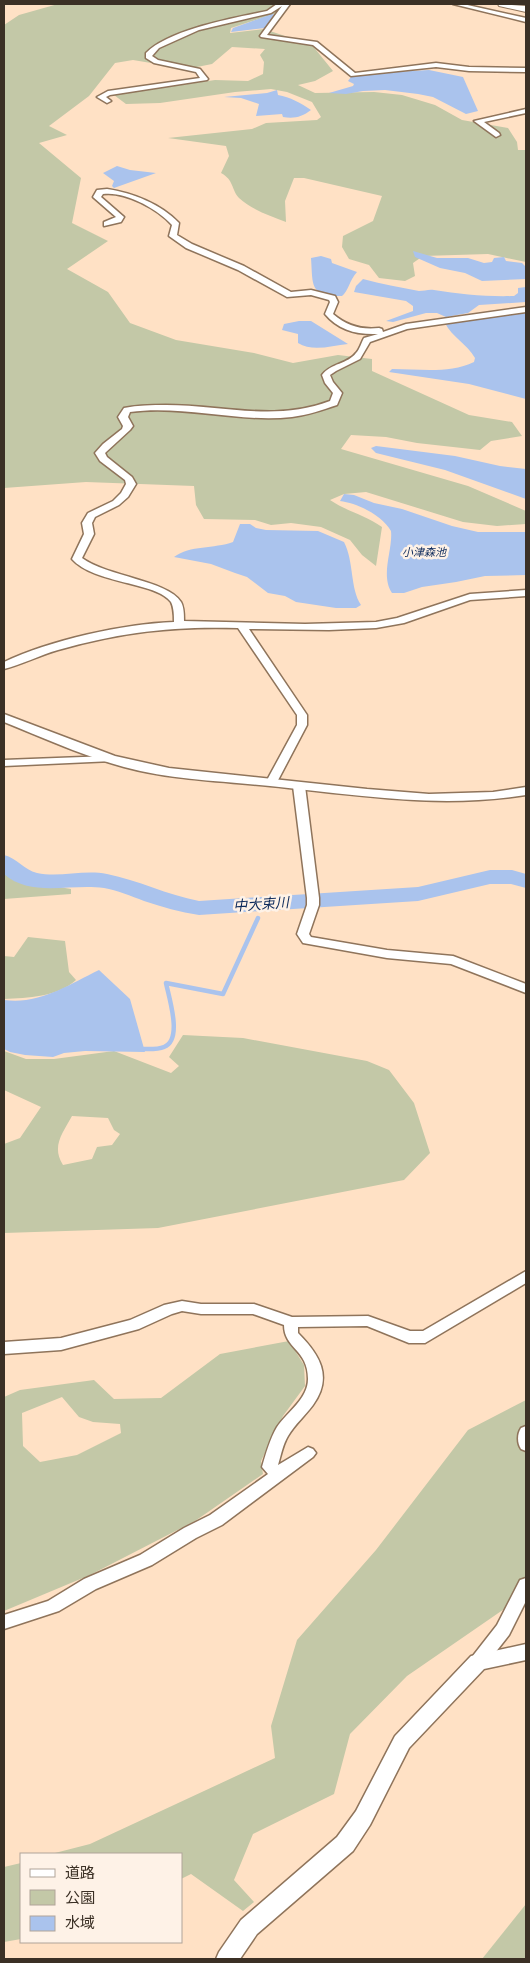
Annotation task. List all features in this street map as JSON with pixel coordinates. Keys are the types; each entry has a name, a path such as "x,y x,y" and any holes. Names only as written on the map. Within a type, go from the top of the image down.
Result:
{"highway":[{"path":"509,4 526,9"}],"street":[{"path":"107,101 101,97 108,93 205,79 198,70 156,62 148,57 149,53 156,47 197,29 269,12 281,4"},
{"path":"287,4 263,36 316,43 353,74 436,65 469,69 526,70"},
{"path":"456,4 526,20"},
{"path":"496,135 478,121 526,111"},
{"path":"107,224 118,220 120,217 97,196 105,190 116,191 164,213 176,225 173,236 189,246 242,268 290,295 311,292 332,298 334,302 329,314 352,330 376,331 526,309"},
{"path":"180,625 177,603 165,591 124,581 84,566 77,559 89,534 87,523 91,515 116,503 125,495 131,484 129,479 103,459 100,453 103,447 125,432 128,426 123,417 124,414 132,409 178,407 277,415 320,410 334,403 338,393 329,383 326,375 331,368 356,359 367,340 406,327"},
{"path":"4,666 17,659 82,640 138,628 180,625 333,627 378,625 410,618 469,598 507,593 526,593"},
{"path":"242,626 302,715 302,725 272,782"},
{"path":"4,718 110,759 170,773 272,782 419,799 483,797 526,791"},
{"path":"4,762 110,759"},
{"path":"299,786 313,902 303,934 307,940 387,954 453,960 526,989"},
{"path":"4,1348 61,1344 134,1325 169,1309 182,1306 254,1309 291,1322 368,1321 409,1337 424,1337 526,1276"},
{"path":"277,1473 270,1468 282,1432 311,1398 315,1378 311,1357 291,1335 291,1322"},
{"path":"526,1432 526,1445"},
{"path":"4,1622 53,1606 90,1584 146,1560 190,1533 216,1520 277,1473 308,1453"},
{"path":"227,1959 249,1927 345,1844 363,1818 402,1742 478,1662 503,1630 526,1585"},
{"path":"478,1662 526,1652"}],"green space":[{"path":"58,4 278,4 277,13 231,28 230,33 264,29 312,45 333,71 315,81 298,85 315,93 374,92 402,95 435,105 462,120 508,128 517,142 518,150 526,150 526,262 488,254 423,256 413,263 415,276 405,281 379,278 369,265 349,259 342,247 343,236 373,221 382,196 304,178 294,178 285,201 286,222 255,209 236,195 228,179 221,173 229,156 226,146 168,138 252,129 266,123 317,120 321,117 312,102 287,92 271,89 235,92 160,103 126,104 114,95 215,80 248,81 263,74 264,62 260,55 265,49 232,47 212,64 187,69 133,60 115,63 89,96 49,126 67,135 39,143 81,178 72,223 108,241 67,269 108,292 130,323 176,340 254,353 293,363 338,355 372,359 372,371 469,415 512,422 522,436 491,441 480,450 417,443 386,437 351,435 341,449 468,486 526,511 526,524 497,526 463,522 366,492 344,494 330,500 382,527 376,566 362,555 350,540 321,527 291,523 271,525 255,520 204,519 196,505 194,486 86,482 4,488 4,25 19,15"},
{"path":"4,867 36,881 71,889 71,894 4,899"},
{"path":"28,937 65,941 69,972 76,980 60,990 42,996 4,999 4,956 14,957"},
{"path":"183,1035 243,1038 367,1061 389,1070 414,1103 430,1153 404,1180 158,1228 4,1233 4,1144 20,1138 41,1107 4,1090 4,1051 26,1059 54,1059 114,1051 171,1073 179,1066 169,1057","holes":["72,1116 108,1118 114,1130 120,1134 112,1145 97,1147 92,1159 63,1165 58,1152 58,1146"]},
{"path":"289,1341 304,1365 305,1386 283,1416 261,1461 263,1474 195,1521 90,1575 4,1611 4,1397 20,1390 94,1380 114,1399 161,1398 220,1354","holes":["62,1397 79,1417 93,1422 120,1424 121,1433 77,1455 40,1462 23,1446 22,1413"]},
{"path":"526,1400 526,1594 407,1676 350,1734 334,1794 253,1834 234,1880 254,1902 243,1911 191,1874 182,1878 182,1853 55,1853 90,1844 275,1758 271,1726 297,1640 376,1550 468,1430"},
{"path":"20,1863 20,1939 4,1942 4,1867"},
{"path":"526,1904 526,1959 482,1959"}],"water":[{"path":"272,14 277,15 265,28 231,32 233,28"},
{"path":"429,70 463,77 478,111 466,114 433,97 385,90 346,94 329,93 353,86 354,84 348,81 351,77 377,73"},
{"path":"277,90 278,95 287,97 311,110 294,118 283,117 282,114 256,116 259,104 241,98 224,97 267,93"},
{"path":"117,166 130,170 156,173 114,188 112,186 114,181 103,173"},
{"path":"413,251 437,258 468,258 484,263 492,262 494,258 504,257 506,261 522,263 526,267 526,279 482,281 465,273 440,268 415,257"},
{"path":"321,256 331,259 332,263 357,272 342,296 324,294 315,288 311,258"},
{"path":"363,279 419,291 432,290 484,296 514,296 518,293 518,288 526,287 526,302 479,305 468,313 446,317 437,313 426,313 393,322 386,321 413,311 413,306 406,301 354,292 356,286"},
{"path":"526,313 526,399 469,384 389,372 392,369 454,368 474,362 475,358 472,353 445,323"},
{"path":"311,321 348,344 322,348 303,346 298,343 298,334 282,330 284,324"},
{"path":"376,446 455,456 500,466 526,469 526,499 445,470 376,453 371,448"},
{"name":"小津森池","path":"344,494 354,495 374,503 402,509 452,526 478,532 526,532 526,575 485,576 422,587 404,593 392,593 387,578 391,531 375,515 354,504 340,501"},
{"path":"240,524 250,524 256,528 266,530 318,531 344,542 355,591 361,605 356,608 336,608 296,602 285,596 268,593 247,577 211,564 174,557 187,551 233,542"},
{"path":"99,970 130,999 145,1052 85,1051 64,1053 53,1057 25,1055 4,1049 4,1000 17,1001 41,997"}],"waterway":[{"name":"中大束川","path":"4,862 16,872 28,878 53,881 79,879 106,881 163,900 199,908 418,894 490,877 512,877 526,881"},
{"path":"140,1049 164,1047 170,1043 173,1036 172,1008 166,983 223,994 258,918"}]}
